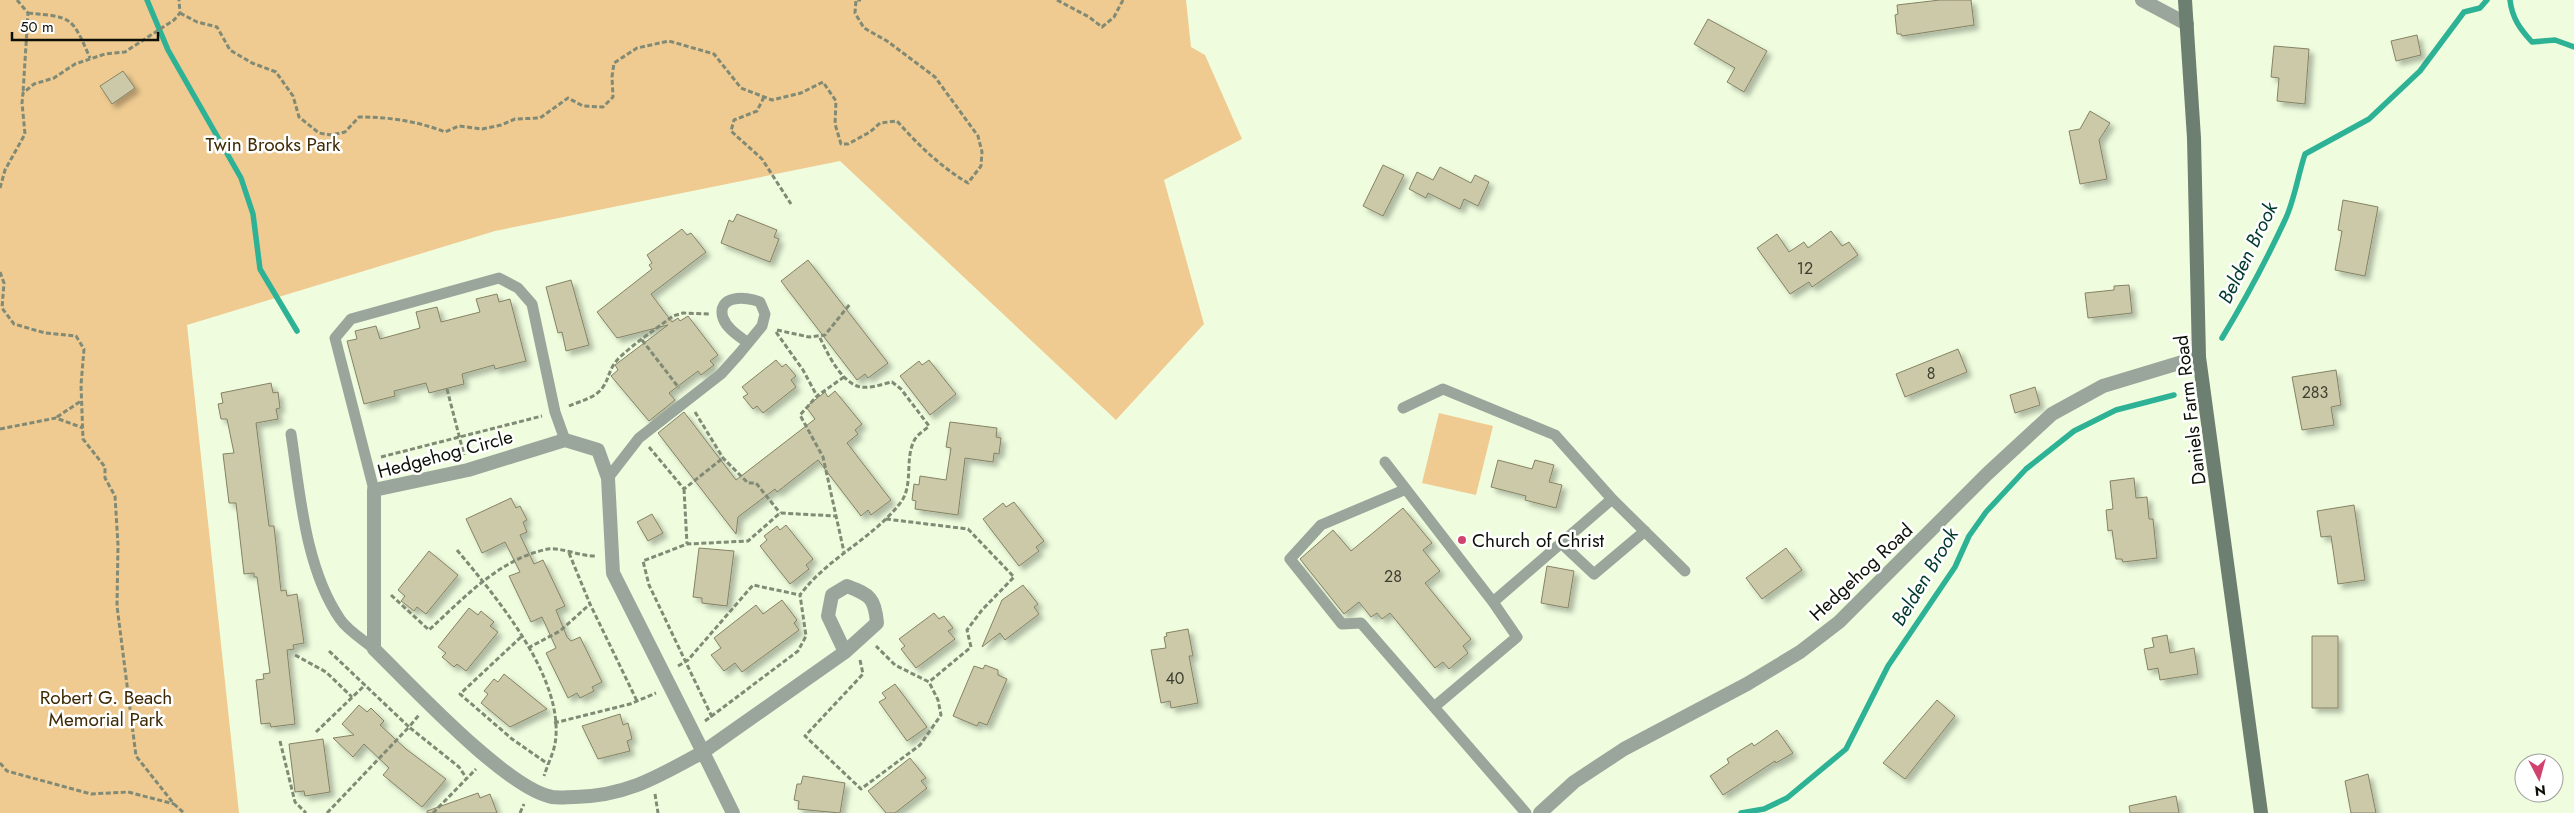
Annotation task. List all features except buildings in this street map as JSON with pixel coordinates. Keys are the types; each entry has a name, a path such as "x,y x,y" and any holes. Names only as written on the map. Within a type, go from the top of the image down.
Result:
{"main road":[{"name":"Daniels Farm Road","path":"2185,0 2194,138 2199,357 2261,813"}],"street":[{"path":"2142,0 2186,24"},
{"name":"Hedgehog Road","path":"1540,813 1574,782 1624,749 1747,684 1800,652 1839,622 1987,474 2052,414 2103,386 2199,357"},
{"path":"565,440 598,450 608,478 613,573 733,813"},
{"name":"Hedgehog Circle","path":"374,649 374,490 468,470 565,440"},
{"path":"374,649 467,739 520,783 552,797 599,796 646,783 703,752 845,652 877,623 876,606 868,594 847,586 832,596 828,616 845,652"}],"lane":[{"path":"374,490 335,338 351,319 500,278 518,288 532,304 555,412 565,440"},
{"path":"608,478 641,436 721,374 748,343"},
{"path":"1403,408 1442,389 1555,435 1612,499 1685,571"},
{"path":"291,434 303,516 321,586 341,621 374,649"},
{"path":"1385,462 1404,490 1493,602 1516,637 1434,707"},
{"path":"1404,490 1321,525 1290,559 1342,624 1361,623 1526,813"},
{"path":"1493,602 1612,499"},
{"path":"1562,544 1594,574 1645,531"}],"path":[{"path":"0,188 6,170 25,134 22,103 28,13 18,0"},
{"path":"24,93 34,84 54,78 75,64 90,58 125,52 174,20 180,13 179,0"},
{"path":"180,13 197,22 218,27 230,50 252,64 276,72 293,96 299,117 319,133 345,132 359,117 385,117 428,125 445,132 459,126 482,129 501,125 515,119 540,118 568,98 583,106 603,106 613,97 612,77 614,63 637,48 669,41 714,54 740,88 772,100 801,93 823,82 836,101 835,124 842,144 848,144 870,132 880,123 897,121 916,144 953,174 968,183 981,166 982,152 978,136 935,77 894,46 864,28 855,13 856,0 861,0"},
{"path":"1057,0 1089,17 1102,27 1114,17 1123,0"},
{"path":"28,13 68,19 78,30 90,58"},
{"path":"764,97 757,111 734,120 732,131 762,159 791,204"},
{"path":"0,272 4,283 1,308 14,324 45,333 76,336 84,349 83,438 105,467 105,478 115,496 118,545 116,606 136,756 174,804 184,813"},
{"path":"817,396 774,329 809,337 825,335 850,304"},
{"path":"700,726 798,651 806,636 800,595 815,576 886,519 902,500 906,491 915,438 929,426 901,389 892,382 858,387 844,377 819,336"},
{"path":"642,340 688,400 723,458 748,483 756,483 780,514"},
{"path":"844,377 817,396 800,415 823,457 844,552"},
{"path":"447,388 468,470"},
{"path":"0,429 56,418 82,401"},
{"path":"56,418 83,428"},
{"path":"641,436 684,489 686,544"},
{"path":"684,489 723,458"},
{"path":"712,717 649,585 643,562 686,544 748,541 780,514 835,516"},
{"path":"886,519 968,529 1014,577 982,610 968,630 971,648 929,682"},
{"path":"373,580 429,630 483,582 509,562 550,549 585,557 612,556"},
{"path":"457,550 499,602 538,664 553,704 555,743 539,791"},
{"path":"568,553 590,604 637,701"},
{"path":"554,723 637,701 667,680 686,662 753,585 800,595"},
{"path":"528,648 560,631 590,604"},
{"path":"521,637 460,694 512,739 548,764"},
{"path":"864,655 860,660 863,674 805,736 861,789 920,745 941,715 938,700 929,682 895,666 874,644 869,650"},
{"path":"329,651 409,727 459,767 467,779"},
{"path":"295,656 326,672 352,697"},
{"path":"316,732 365,685"},
{"path":"327,813 430,703"},
{"path":"280,741 295,802 306,813"},
{"path":"0,763 7,771 91,794 128,792 174,804"},
{"path":"433,813 481,764"},
{"path":"520,813 526,798"},
{"path":"439,807 442,813"}],"green space":[{"path":"0,0 1186,0 1191,47 1205,55 1242,139 1164,180 1204,324 1116,420 840,161 495,231 187,325 239,813 0,813"},
{"path":"1439,413 1493,426 1476,495 1422,483"}],"waterway":[{"path":"147,0 168,50 241,178 253,214 260,269 297,331"},
{"name":"Belden Brook","path":"2222,338 2255,280 2285,220 2305,154 2369,119 2420,71 2464,12 2480,8 2487,0"},
{"name":"Belden Brook","path":"2510,0 2517,23 2532,42 2555,40 2574,47"},
{"name":"Belden Brook","path":"1741,813 1764,809 1787,798 1846,749 1888,666 1955,567 1969,536 1986,512 2026,469 2074,431 2116,410 2174,395"}],"place":[{"name":"Church of Christ","path":"1462,540"}],"park label":[{"name":"Twin Brooks Park","path":"273,144"},
{"name":"Robert G. Beach Memorial Park","path":"106,708"}]}
